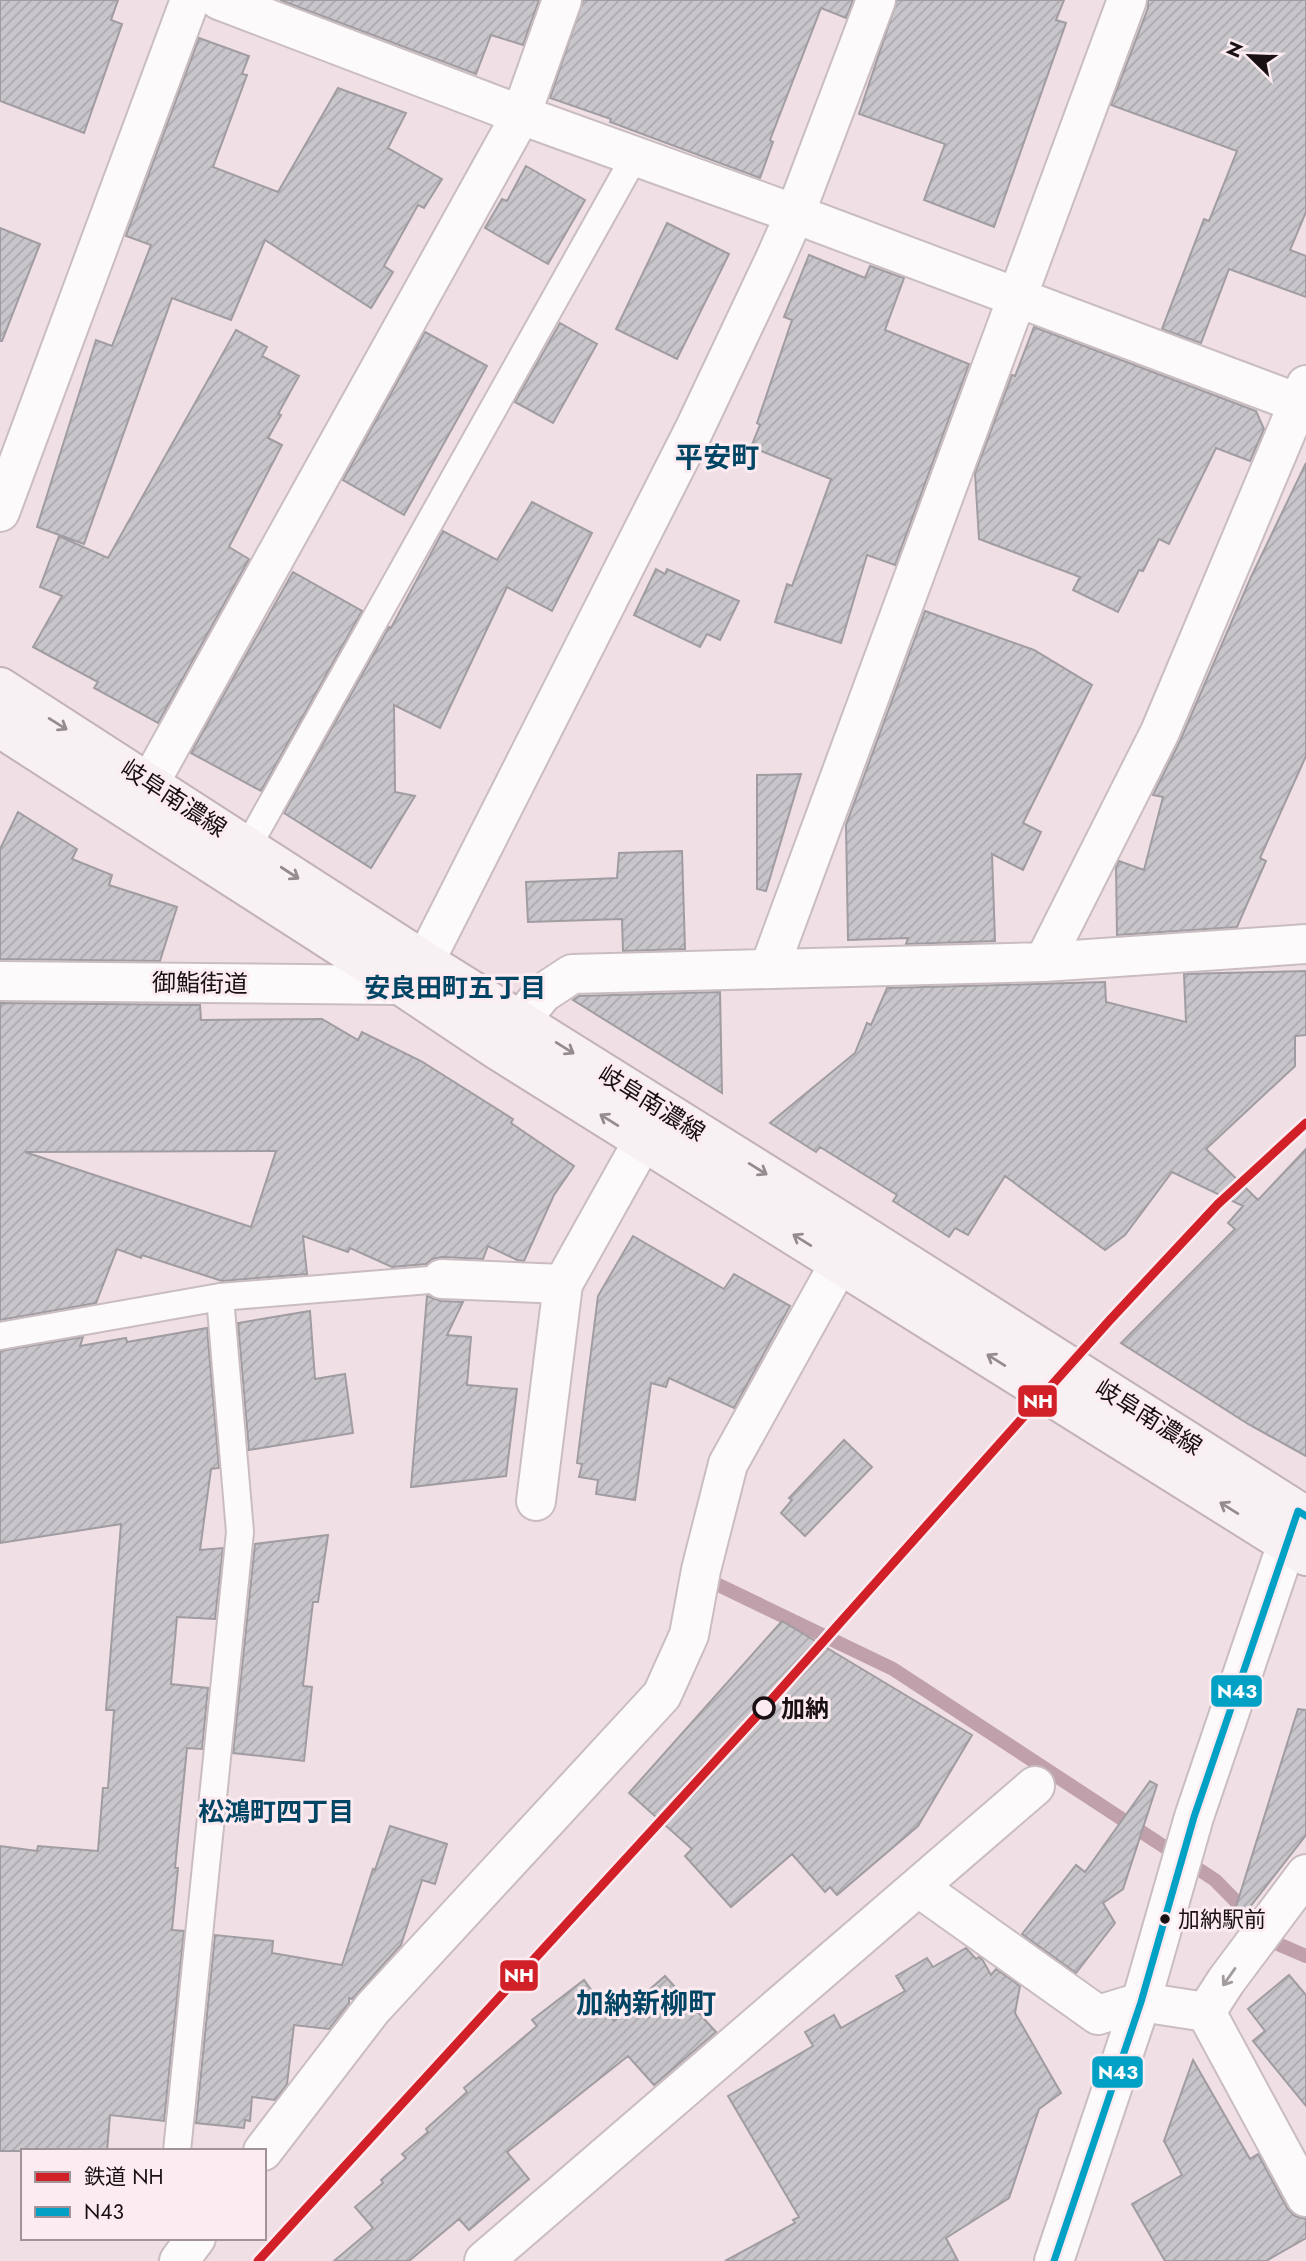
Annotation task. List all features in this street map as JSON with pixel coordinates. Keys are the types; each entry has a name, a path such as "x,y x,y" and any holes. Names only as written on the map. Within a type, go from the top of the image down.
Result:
{"main road":[{"name":"岐阜南濃線","path":"0,687 141,798 413,973 519,1020 849,1247 1299,1532"},
{"name":"岐阜南濃線","path":"0,728 141,798 248,846 413,973 497,1050 643,1141 849,1247"}],"street":[{"path":"0,512 190,0"},
{"path":"219,0 1017,298 1304,398 1160,732 1044,962"},
{"path":"141,798 521,115 562,0"},
{"path":"413,973 695,428 795,214 876,0"},
{"path":"769,969 1127,0"},
{"path":"497,1050 543,993 572,974 1044,962 1306,944"},
{"name":"御鮨街道","path":"0,981 413,973"},
{"path":"536,1501 564,1284 643,1141"},
{"path":"265,2149 372,2009 662,1695 689,1635 701,1570 728,1464 849,1247"},
{"path":"442,1279 564,1284"},
{"path":"1054,2261 1141,2002 1190,1830 1299,1532"},
{"path":"484,2261 1035,1786"},
{"path":"1206,2012 1306,1874"},
{"path":"918,1887 1098,2015 1141,2002 1206,2012"},
{"path":"1206,2012 1306,2197"},
{"path":"179,2261 195,2240"}],"lane":[{"path":"248,846 635,156"},
{"path":"0,1336 220,1297 442,1279"},
{"path":"177,2149 240,1532 220,1297"},
{"path":"166,2261 168,2240"}],"building":[{"path":"0,0 118,0 111,20 122,24 84,133 0,101"},
{"path":"280,0 539,0 523,45 491,35 476,74"},
{"path":"583,0 853,0 846,18 821,8 770,140 773,142 760,178 550,98"},
{"path":"897,0 1064,0 1056,20 1066,23 994,227 924,200 945,144 859,114"},
{"path":"1148,0 1306,0 1306,212 1290,250 1306,256 1306,297 1229,269 1201,343 1162,329 1204,219 1209,221 1237,151 1111,105 1148,8"},
{"path":"199,38 249,56 242,74 247,75 213,167 278,192 338,88 406,113 388,148 442,179 424,208 418,205 384,266 393,272 371,308 265,240 231,320 172,298 84,544 37,527 96,340 112,346 151,245 126,236"},
{"path":"526,166 585,200 548,264 485,228 502,199 507,201"},
{"path":"667,223 729,254 677,359 616,329"},
{"path":"0,228 40,244 2,341 0,341"},
{"path":"809,255 865,278 870,266 904,278 885,330 969,364 895,565 867,555 841,643 775,622 787,584 792,586 831,479 751,447 792,320 784,317"},
{"path":"560,323 597,344 553,423 515,402"},
{"path":"1034,327 1256,411 1264,429 1250,461 1216,448 1169,544 1159,539 1143,571 1139,570 1118,612 1073,590 1080,577 979,539 975,473 1012,375 1015,376"},
{"path":"236,330 267,347 262,356 299,376 268,438 282,445 229,547 249,559 158,723 94,688 98,682 33,647 62,596 40,587 59,536 108,558"},
{"path":"425,332 487,366 404,515 343,480"},
{"path":"1306,463 1306,756 1260,858 1266,861 1237,927 1117,935 1116,867 1119,861 1144,870 1163,797 1153,795 1180,741 1251,577"},
{"path":"532,502 592,533 552,611 507,587 440,728 394,705 395,792 415,796 371,868 284,813 389,627 391,628 443,531 497,560"},
{"path":"656,569 665,574 667,569 739,601 720,640 707,634 700,647 634,615"},
{"path":"293,572 362,611 261,791 191,753"},
{"path":"925,611 1034,650 1092,685 1023,823 1041,832 1023,870 992,854 995,941 906,944 908,938 848,940 846,825"},
{"path":"801,774 766,891 757,889 757,775"},
{"path":"18,812 77,849 72,859 112,875 109,885 177,907 160,961 0,959 0,849"},
{"path":"682,851 685,949 623,951 622,919 528,922 526,882 617,878 619,853"},
{"path":"1306,971 1306,1035 1295,1036 1295,1066 1206,1149 1258,1200 1306,1149 1306,1456 1248,1424 1121,1343 1235,1229 1228,1223 1243,1206 1172,1172 1125,1235 1105,1250 1005,1176 968,1235 955,1228 949,1237 893,1201 897,1195 820,1147 816,1152 770,1123 855,1053 867,1023 871,1025 887,988 1105,982 1106,1002 1186,1022 1184,974"},
{"path":"720,992 722,1093 573,1000 579,996"},
{"path":"0,1003 200,1005 201,1020 322,1019 358,1040 362,1032 421,1061 513,1119 511,1123 574,1166 554,1195 524,1261 488,1246 483,1259 442,1257 432,1259 426,1264 392,1267 350,1248 348,1252 303,1236 307,1274 222,1281 117,1249 96,1303 0,1320","holes":["276,1151 251,1227 25,1152"]},
{"path":"633,1236 724,1289 734,1274 790,1306 734,1408 669,1378 666,1387 651,1383 635,1500 596,1494 598,1480 579,1477 582,1464 577,1463 598,1296"},
{"path":"427,1296 441,1301 463,1302 447,1335 471,1337 467,1385 517,1389 506,1476 411,1487"},
{"path":"310,1311 315,1379 345,1374 353,1433 249,1450 238,1323"},
{"path":"207,1328 219,1468 211,1469 200,1550 223,1548 215,1619 177,1617 171,1684 208,1688 202,1749 187,1748 175,1868 178,1868 172,1930 184,1931 164,2121 110,2115 107,2149 0,2151 0,1846 37,1851 38,1846 98,1851 103,1788 108,1788 114,1710 106,1710 121,1524 0,1543 0,1351 83,1337 80,1346 126,1338 127,1342"},
{"path":"844,1440 872,1467 805,1536 781,1513 792,1500 789,1498"},
{"path":"328,1535 318,1602 313,1602 303,1686 312,1687 304,1761 233,1753 255,1544"},
{"path":"782,1621 972,1735 918,1826 837,1895 830,1887 825,1892 792,1854 731,1907 685,1856 692,1849 629,1793"},
{"path":"1298,1709 1306,1710 1306,1835 1232,1930 1229,1929"},
{"path":"1150,1781 1157,1785 1123,1889 1103,1903 1115,1923 1076,1973 1022,1934 1076,1865 1085,1872"},
{"path":"390,1826 447,1844 435,1884 422,1880 401,1945 352,1999 349,1998 349,2003 329,2029 294,2025 287,2084 275,2100 252,2097 250,2121 245,2120 244,2128 196,2123 215,1935 273,1941 272,1953 342,1965"},
{"path":"966,1948 976,1959 982,1959 991,1975 996,1969 1020,1986 1015,2013 1061,2093 1039,2109 1009,2198 946,2238 958,2261 725,2261 795,2223 793,2220 799,2217 728,2096 813,2046 805,2032 834,2015 841,2028 905,1991 896,1976 927,1958 933,1967"},
{"path":"1289,1975 1306,1995 1306,2106 1253,2041 1265,2031 1248,2009"},
{"path":"665,1976 716,2032 654,2085 628,2056 507,2152 529,2179 469,2230 459,2219 409,2261 334,2261 373,2228 355,2207 406,2158 402,2154 428,2132 426,2129 467,2092 464,2088 537,2026 532,2020 584,1980 614,2021"},
{"path":"1193,2060 1250,2159 1258,2154 1287,2208 1295,2216 1306,2219 1306,2238 1266,2261 1165,2261 1132,2204 1182,2175 1164,2141"}],"waterway":[{"path":"704,1578 893,1669 1215,1880 1278,1944 1306,1956"}],"rail line":[{"name":"NH","path":"258,2261 764,1708 1109,1321 1218,1204 1306,1123"}],"transit line":[{"name":"N43","path":"1054,2261 1141,2002 1194,1817 1298,1511 1306,1516"}],"place":[{"name":"加納","path":"764,1708"},
{"name":"加納駅前","path":"1165,1919"}],"district":[{"name":"平安町","path":"717,457"},
{"name":"安良田町五丁目","path":"455,988"},
{"name":"松鴻町四丁目","path":"276,1812"},
{"name":"加納新柳町","path":"646,2003"}]}
